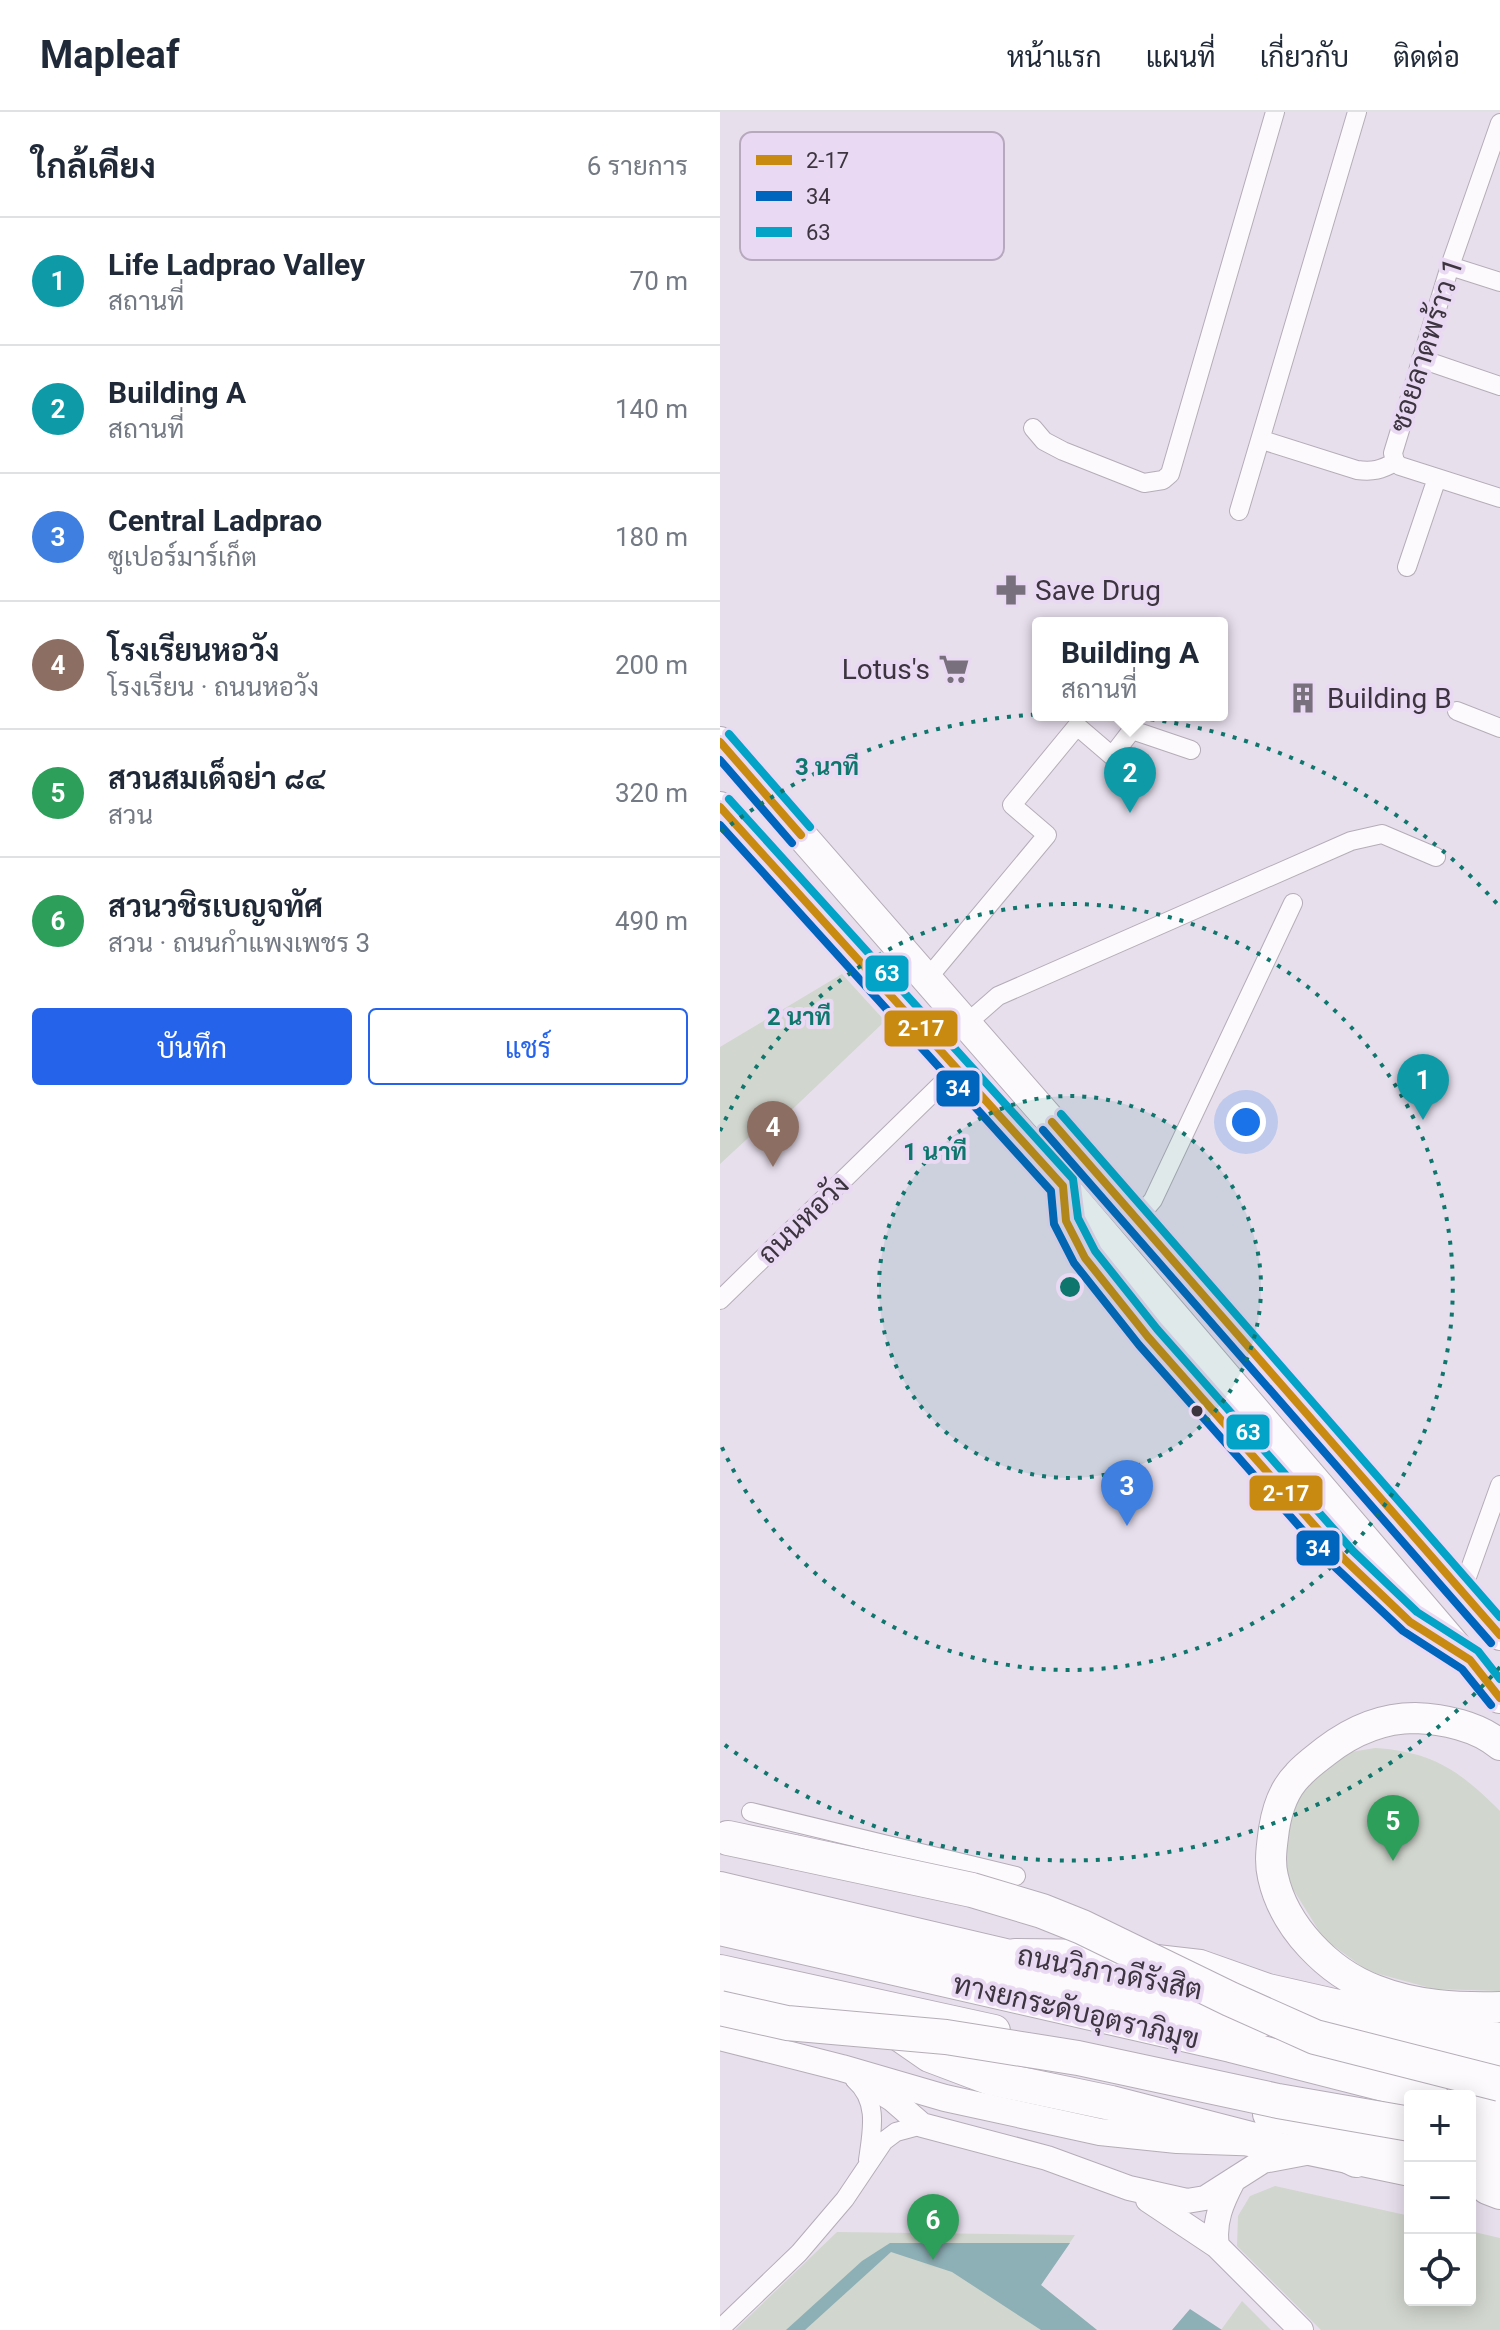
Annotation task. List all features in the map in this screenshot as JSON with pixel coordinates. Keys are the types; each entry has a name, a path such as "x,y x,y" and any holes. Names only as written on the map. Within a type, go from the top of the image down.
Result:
{"highway":[{"path":"728,1838 972,1890 1042,1911 1315,2037 1500,2082"},
{"path":"720,1898 894,1927"},
{"name":"ถนนวิภาวดีรังสิต","path":"720,1910 817,1934 959,1963 1500,2095"},
{"name":"ทางยกระดับอุตราภิมุข","path":"720,1928 1231,2045 1407,2090"},
{"name":"ทางยกระดับอุตราภิมุข","path":"720,1950 1404,2112"},
{"path":"1086,1970 1179,2003 1500,2082"},
{"path":"720,1971 1404,2125"},
{"path":"720,1991 873,2019 930,2055 991,2078 1111,2103 1262,2128 1404,2146"},
{"path":"837,1996 883,2015 1262,2128 1356,2161"},
{"path":"720,2008 787,2023 946,2037 1078,2058 1404,2125"},
{"path":"1476,2121 1489,2156"}],"main road":[{"path":"720,742 1500,1635"},
{"path":"720,807 1074,1198 1500,1698"},
{"path":"1500,1745 1492,1738 1447,1722 1403,1718 1372,1724 1324,1753 1297,1775 1275,1819 1270,1861 1279,1898 1292,1922 1309,1944 1354,1980 1396,1998 1420,2003 1500,2007"},
{"name":"ถนนวิภาวดีรังสิต","path":"720,1885 1086,1970 1166,1980 1427,2047 1500,2060"},
{"path":"1015,1954 1113,1955 1200,1965 1268,1989 1435,2027 1500,2038"},
{"path":"1166,1980 1268,1989"},
{"path":"720,2037 945,2098 1100,2132 1165,2139 1262,2128 1311,2152 1404,2172"}],"street":[{"path":"1033,428 1044,441 1063,451 1144,483 1163,480 1170,474 1275,112"},
{"path":"1239,511 1357,112"},
{"name":"ซอยลาดพร้าว 1","path":"1500,123 1473,181 1394,446 1395,462 1500,498"},
{"path":"1450,266 1500,282"},
{"path":"1421,359 1500,386"},
{"path":"1262,440 1357,470 1382,470 1395,462"},
{"path":"1407,567 1437,478"},
{"path":"1457,711 1500,728"},
{"path":"927,979 1047,835 1012,805 1077,726 1112,756 1132,730 1191,750"},
{"path":"966,1024 998,996 1351,841 1382,834 1436,857"},
{"path":"1136,1220 1153,1200 1293,903"},
{"name":"ถนนหอวัง","path":"720,1300 956,1070"},
{"path":"1462,1591 1500,1485"},
{"path":"751,1812 1016,1876"},
{"path":"842,2068 892,2099 922,2125 1047,2158 1129,2188 1187,2201 1205,2198 1263,2161 1311,2152"},
{"path":"842,2068 863,2087 869,2097 872,2121 867,2163"},
{"path":"720,2329 799,2253 845,2199 884,2141 896,2132 922,2125"},
{"path":"1217,2246 1215,2232 1219,2213 1233,2181"},
{"path":"1129,2188 1217,2246 1301,2330"}],"shaded area":[{"path":"842,974 885,1021 779,1122 773,1115 720,1164 720,1047"},
{"path":"1375,1748 1413,1754 1444,1766 1471,1784 1500,1811 1500,1991 1434,1989 1368,1971 1324,1939 1288,1881 1282,1840 1289,1809 1319,1768 1351,1752"},
{"path":"1275,2186 1404,2215 1404,2306 1476,2306 1476,2232 1500,2238 1500,2330 1321,2330 1237,2246 1238,2216 1250,2196"},
{"path":"837,2232 1075,2235 1041,2285 1097,2330 735,2330"},
{"path":"1242,2301 1271,2330 1221,2330"}],"water":[{"path":"890,2243 1070,2243 1041,2285 1097,2330 1041,2330 952,2272 891,2252 805,2330 786,2330 862,2261"},
{"path":"1190,2309 1222,2330 1172,2330"}],"transit line":[{"name":"63","path":"729,734 810,827"},
{"name":"2-17","path":"720,742 801,835"},
{"name":"34","path":"720,760 792,843"},
{"name":"63","path":"729,799 1073,1179 1078,1218 1095,1251 1157,1329 1353,1551 1417,1612 1478,1651 1500,1679"},
{"name":"2-17","path":"720,807 1063,1186 1066,1221 1085,1258 1148,1337 1344,1559 1410,1622 1470,1660 1500,1698"},
{"name":"34","path":"720,825 1051,1191 1054,1224 1074,1263 1139,1345 1336,1568 1403,1631 1462,1669 1491,1705"},
{"name":"63","path":"1061,1114 1500,1617"},
{"name":"2-17","path":"1052,1122 1500,1635"},
{"name":"34","path":"1043,1130 1491,1643"}],"place":[{"name":"Save Drug","path":"1011,590"},
{"name":"Lotus's","path":"954,669"},
{"name":"Building B","path":"1303,698"},
{"name":"Building A","path":"1130,813"},
{"name":"Life Ladprao Valley","path":"1423,1120"},
{"name":"โรงเรียนหอวัง","path":"773,1167"},
{"name":"Central Ladprao","path":"1127,1526"},
{"name":"สวนสมเด็จย่า ๘๔","path":"1393,1861"},
{"name":"สวนวชิรเบญจทัศ","path":"933,2260"}]}
